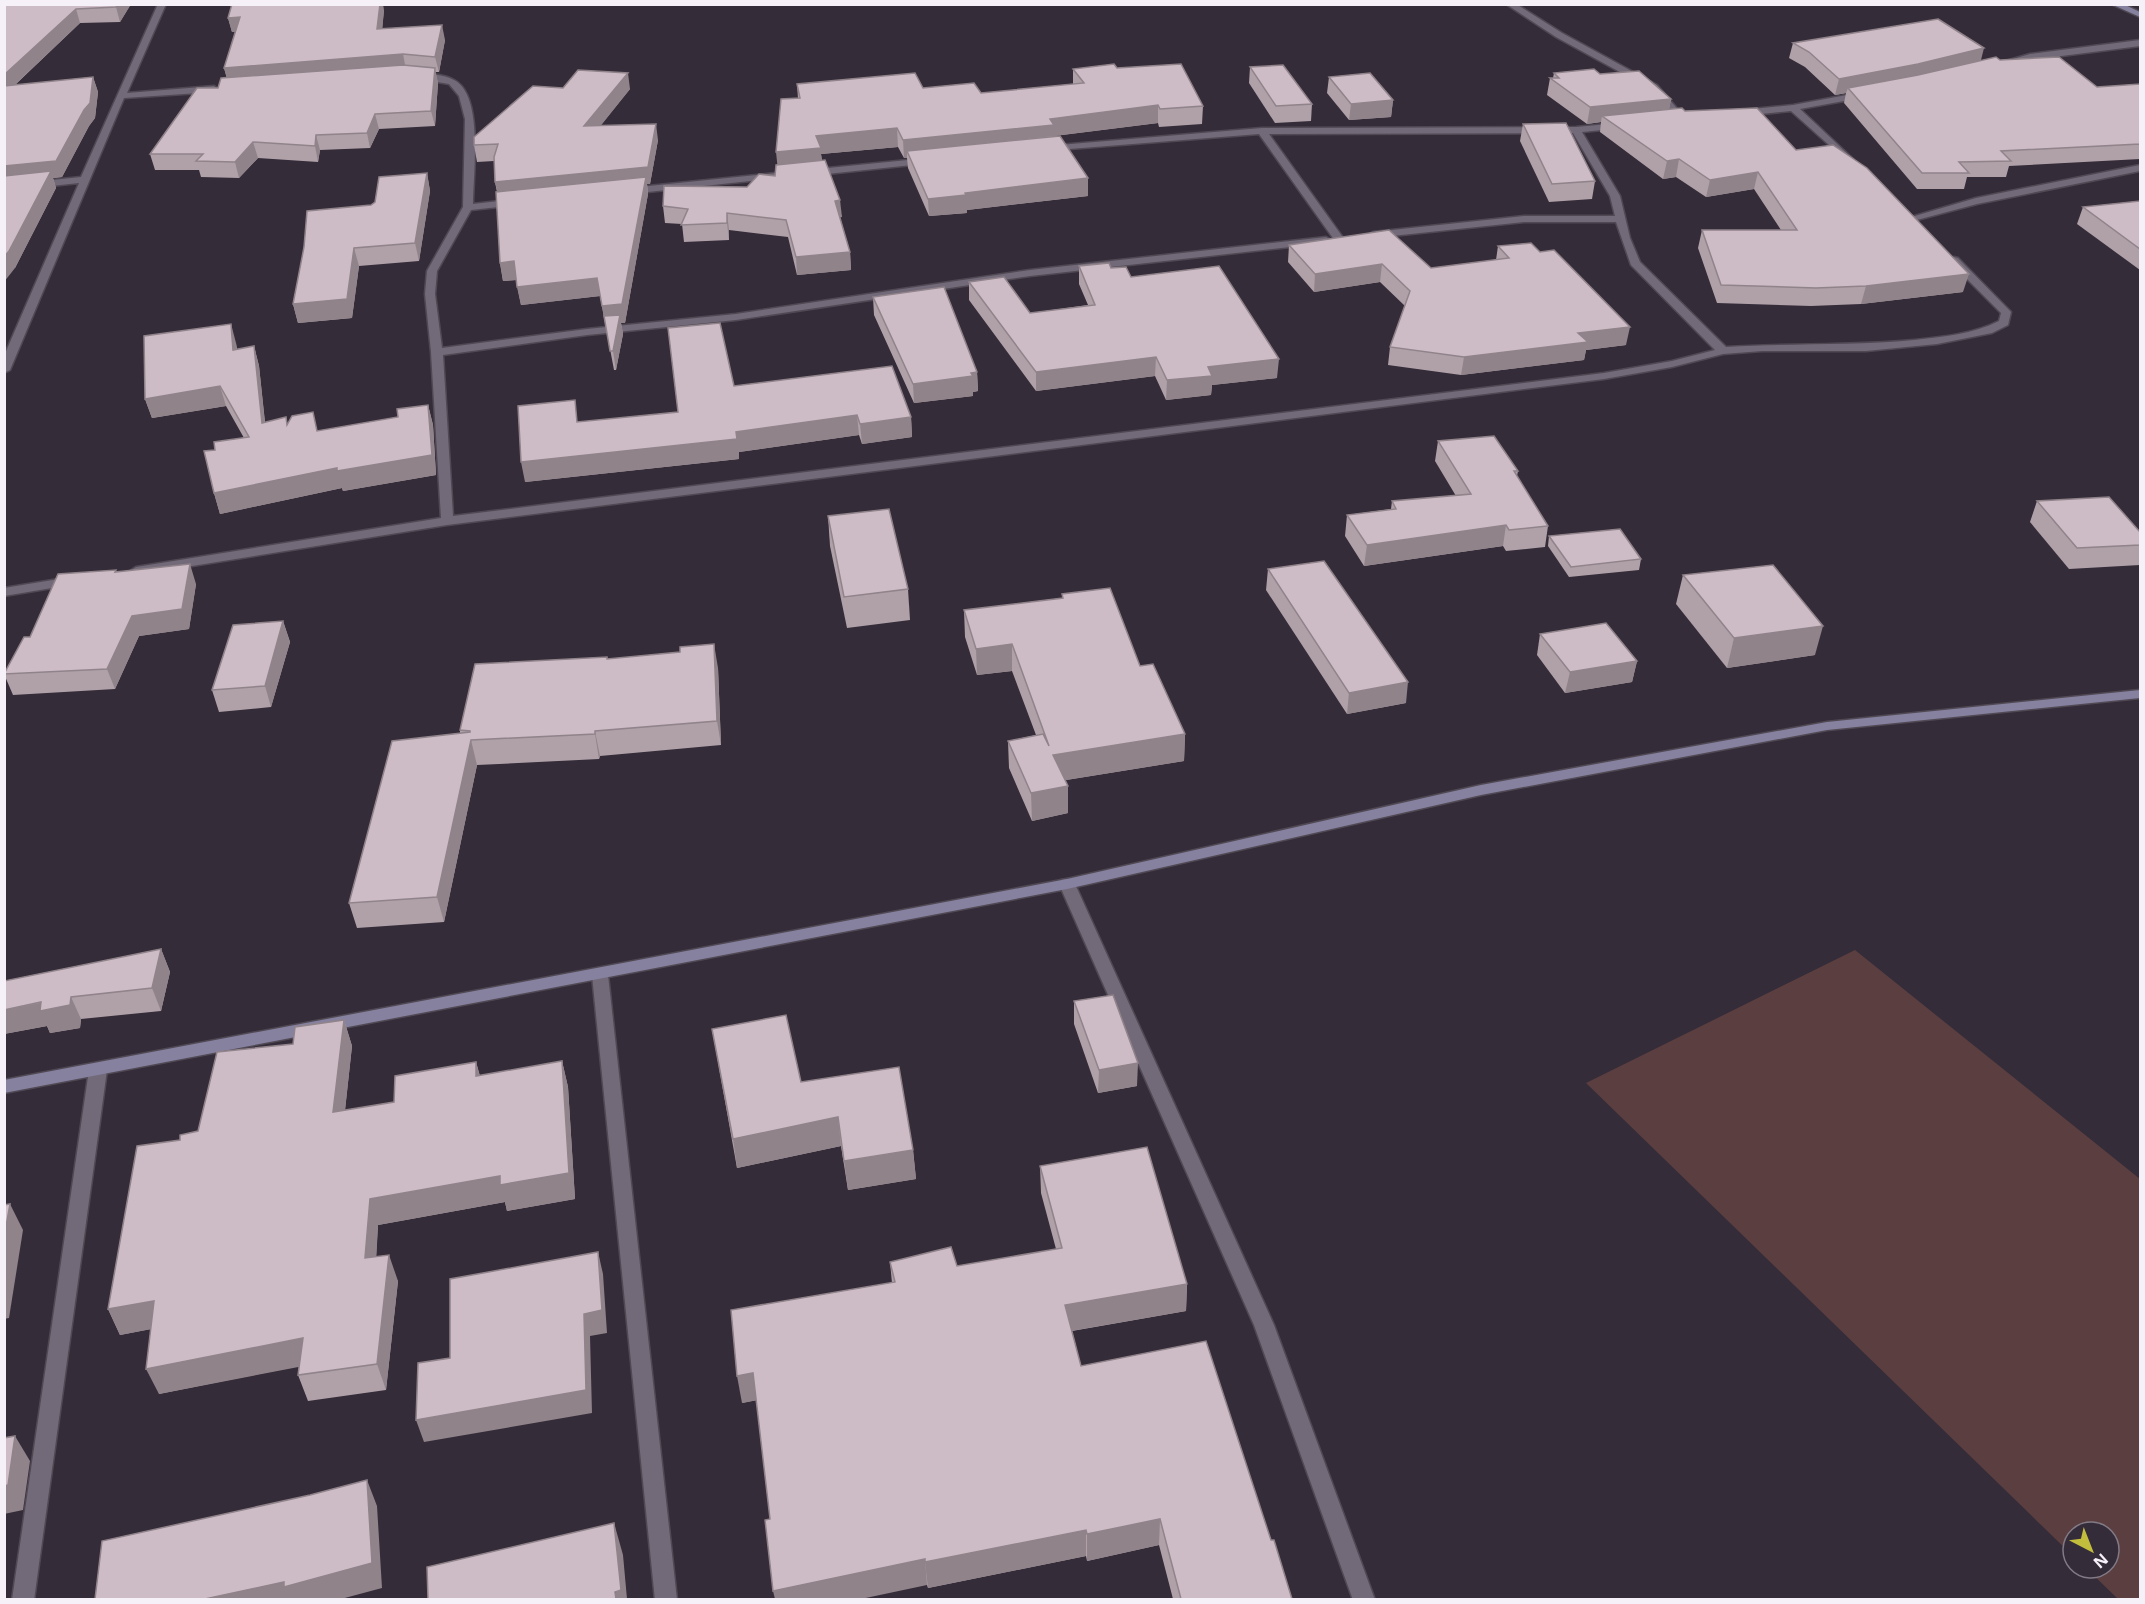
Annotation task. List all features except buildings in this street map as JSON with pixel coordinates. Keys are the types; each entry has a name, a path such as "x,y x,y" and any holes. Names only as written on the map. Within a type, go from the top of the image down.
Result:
{"street":[{"path":"4,370 162,4"},
{"path":"1510,4 1559,35 1654,87 1681,119"},
{"path":"2115,4 2140,15"},
{"path":"1990,66 2030,57 2140,43"},
{"path":"406,75 434,77 452,82 463,96 470,119 468,207 432,271 430,294 437,352 447,521"},
{"path":"121,96 228,88"},
{"path":"1737,113 1793,108 1870,93"},
{"path":"1793,108 1853,163"},
{"path":"1669,120 1692,118"},
{"path":"1036,150 1262,131 1576,130 1634,124"},
{"path":"1576,130 1614,196 1622,219 1625,238 1635,263 1723,351"},
{"path":"1262,131 1339,239"},
{"path":"802,173 942,160"},
{"path":"1912,218 1976,201 2140,168"},
{"path":"617,192 790,174"},
{"path":"4,188 85,180"},
{"path":"468,207 525,201"},
{"path":"1904,211 1921,227"},
{"path":"437,352 587,332 736,317 1030,273 1524,219 1622,219"},
{"path":"121,573 447,521 1593,378 1672,364 1723,351 1762,348 1866,348 1937,341 1988,331 2004,323 2006,312 1946,252"},
{"path":"4,592 86,579"},
{"path":"4,1087 1067,884 1481,790 1827,726 2140,694"},
{"path":"1067,884 1263,1325 1364,1599"},
{"path":"600,975 666,1599"},
{"path":"23,1599 98,1070"}],"shaded area":[{"path":"1855,950 2140,1179 2140,1599 2118,1599 2098,1580 2121,1580 2121,1520 2061,1520 2061,1544 1586,1083"}]}
